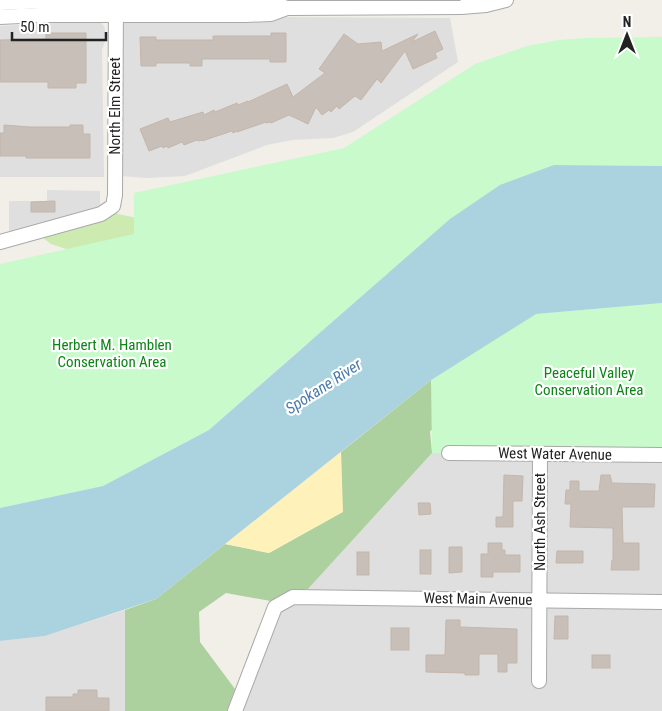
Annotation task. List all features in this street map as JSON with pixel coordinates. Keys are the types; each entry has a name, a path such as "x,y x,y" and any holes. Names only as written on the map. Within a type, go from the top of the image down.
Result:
{"street":[{"path":"0,3 29,1 116,5 255,1 270,2 287,8 461,7 486,5 506,0"},
{"path":"0,18 116,5"},
{"name":"North Elm Street","path":"0,242 58,227 107,211 114,203 116,5"},
{"name":"West Water Avenue","path":"448,453 662,455"},
{"name":"North Ash Street","path":"539,681 540,454"},
{"name":"West Main Avenue","path":"235,711 275,607 294,597 662,602"}],"shaded area":[{"path":"286,17 450,18 458,62 353,132 333,138 292,140 267,145 185,176 146,178 121,176 122,25 126,21 190,22 204,20 216,23 273,22"},
{"path":"83,19 95,19 101,22 105,28 105,41 102,50 104,177 0,177 0,26 73,22"},
{"path":"47,190 100,191 100,204 98,207 9,232 9,201 47,201"},
{"path":"432,453 662,455 662,711 235,711 275,607 308,597 308,589"},
{"path":"125,610 125,711 0,711 0,641 45,636"}],"green space":[{"name":"Herbert M. Hamblen Conservation Area","path":"662,37 662,166 554,165 304,346 209,430 103,486 0,508 0,264 134,234 134,193 344,148 475,64 527,46 559,40 586,38"},
{"path":"113,213 156,222 184,218 78,253 51,244 39,235"},
{"name":"Peaceful Valley Conservation Area","path":"662,303 662,455 432,453 431,380 536,314"},
{"path":"536,314 480,410 430,431 432,453 308,589 293,593 276,602 226,593 199,612 200,642 235,689 227,711 125,711 125,610 156,599 225,544 269,553 342,512 341,452 431,380"}],"sand":[{"path":"341,452 343,512 269,553 225,544"}],"water":[{"name":"Spokane River","path":"554,165 662,166 662,303 536,314 431,380 156,599 45,636 0,641 0,508 103,486 209,430 450,219 500,185"}],"building":[{"path":"435,31 443,49 435,53 437,58 413,69 405,51 381,83 377,79 361,100 355,96 339,109 337,106 331,112 329,110 322,115 316,107 308,124 289,115 271,123 266,122 202,141 197,140 184,145 182,142 168,148 167,146 163,148 162,146 149,151 140,129 168,118 170,122 203,112 204,115 214,110 215,112 237,103 238,105 248,102 287,84 293,97 325,73 319,69 344,34 358,44 381,42 382,51 418,34 412,42"},
{"path":"46,33 86,33 86,83 76,83 76,88 48,88 48,82 0,82 0,40 46,39"},
{"path":"271,33 286,33 286,62 270,62 270,59 202,59 202,66 190,66 190,63 156,63 156,66 141,66 140,37 156,37 156,40 213,40 213,36 271,36"},
{"path":"4,125 70,127 70,125 83,125 83,134 90,134 90,158 0,156 0,133 4,133"},
{"path":"55,201 55,212 31,212 31,202"},
{"path":"504,475 523,476 522,501 513,501 513,527 496,527 496,517 503,517"},
{"path":"601,475 610,475 612,483 655,484 654,507 622,507 623,543 639,543 639,570 611,570 613,560 613,528 570,527 571,504 565,504 566,490 570,490 570,481 579,481 579,491 599,491"},
{"path":"418,503 430,503 431,514 419,515"},
{"path":"488,543 502,543 502,550 505,550 505,555 520,555 520,572 493,572 493,577 481,577 481,554 488,554"},
{"path":"449,547 462,547 462,572 449,573"},
{"path":"420,550 431,550 431,574 420,574"},
{"path":"557,551 583,551 583,563 556,563"},
{"path":"357,552 369,552 369,575 357,575"},
{"path":"555,616 568,616 568,639 554,639"},
{"path":"446,620 460,620 460,627 517,629 517,663 507,663 507,672 498,672 498,654 479,654 479,675 426,672 426,655 445,655"},
{"path":"391,628 409,628 409,650 391,650"},
{"path":"592,655 610,655 610,668 592,668"},
{"path":"78,690 97,690 97,698 109,698 109,711 46,711 46,697 73,697 73,694 78,694"}]}
